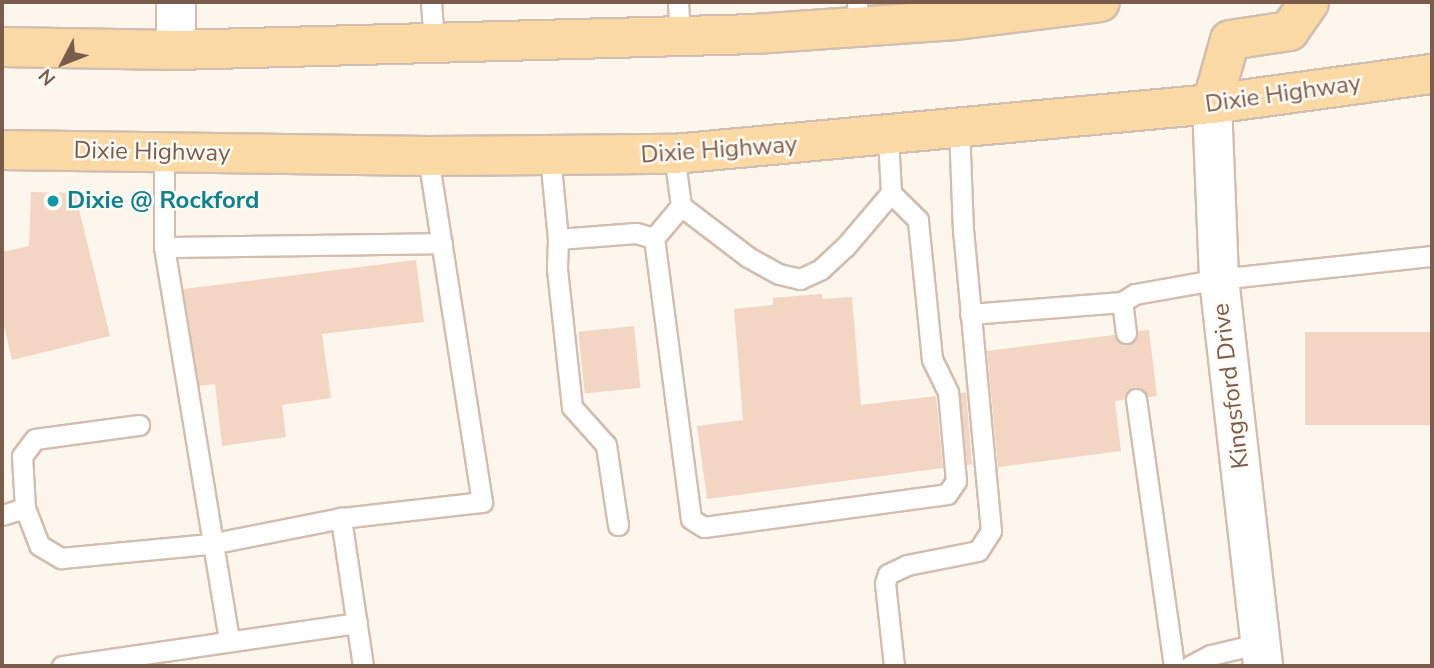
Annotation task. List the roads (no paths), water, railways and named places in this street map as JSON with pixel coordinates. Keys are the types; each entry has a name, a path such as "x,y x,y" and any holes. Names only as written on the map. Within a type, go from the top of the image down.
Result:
{"main road":[{"path":"2,47 176,50 433,43 679,19 858,15 1100,2"},
{"path":"1212,104 1230,40 1290,31 1309,2"},
{"name":"Dixie Highway","path":"2,150 429,156 674,154 888,138 959,128 1212,104 1432,74"}],"street":[{"path":"176,2 176,50"},
{"name":"Kingsford Drive","path":"1212,104 1219,279 1262,655"}],"lane":[{"path":"431,2 433,43"},
{"path":"894,666 885,583 888,574 907,565 978,551 991,531 970,314 959,128"},
{"path":"681,206 654,239 691,519 704,527 947,494 956,481 949,405 932,359 918,220 891,193 888,138"},
{"path":"164,153 164,247 210,544 229,641"},
{"path":"674,154 681,206 748,257 779,274 800,279 821,269 845,247 891,193"},
{"path":"139,425 35,439 22,456 25,508 39,545 61,558 210,544 341,519 482,502 429,156"},
{"path":"550,156 558,239 557,269 572,407 606,444 618,525"},
{"path":"558,239 636,233 654,239"},
{"path":"164,247 442,243"},
{"path":"970,314 1122,302 1135,294 1219,279 1432,256"},
{"path":"1122,302 1126,333"},
{"path":"1136,399 1174,666"},
{"path":"2,515 25,508"},
{"path":"341,519 363,666"},
{"path":"62,666 99,663 357,623"},
{"path":"1190,666 1211,655 1262,655"}],"place":[{"name":"Dixie @ Rockford","path":"53,201"}]}
